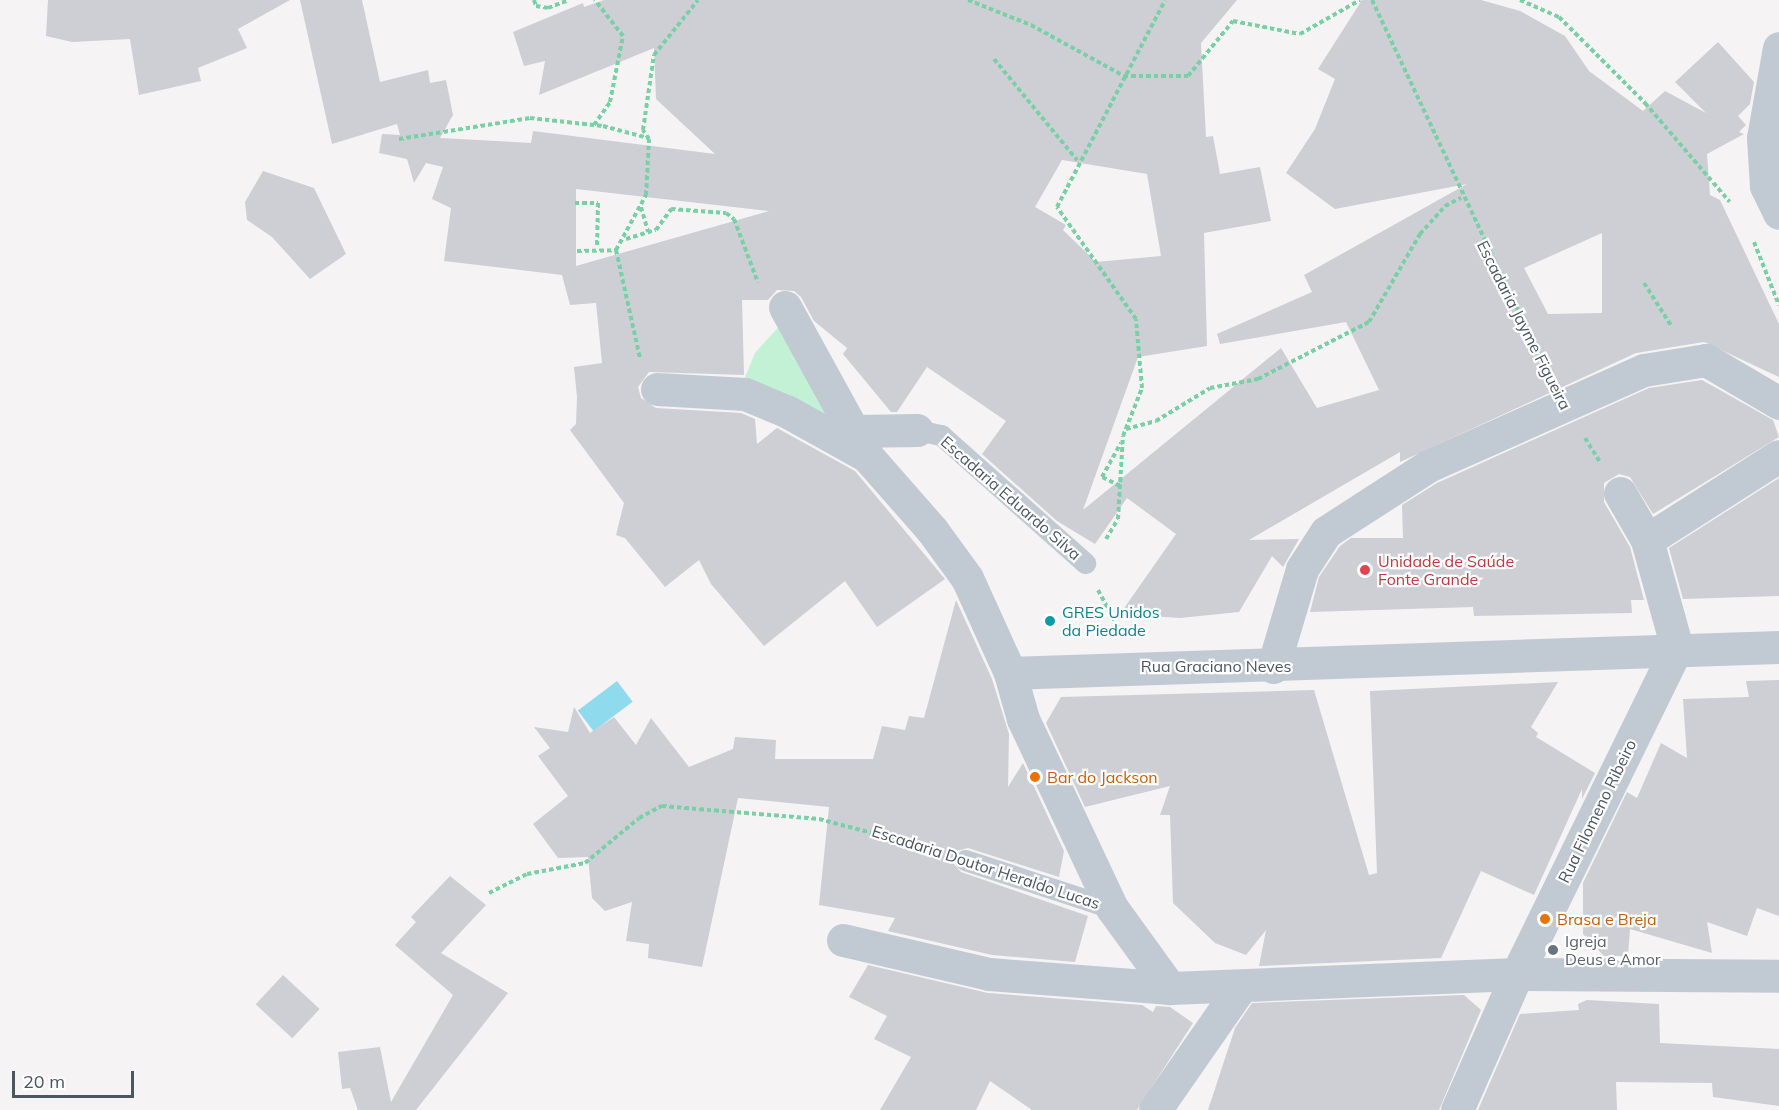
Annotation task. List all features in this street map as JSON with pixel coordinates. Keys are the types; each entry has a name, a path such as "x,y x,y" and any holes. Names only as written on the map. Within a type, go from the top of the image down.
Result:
{"street":[{"path":"1772,200 1762,138 1779,48"},
{"path":"773,298 861,443 967,578 1010,673 1023,719 1112,908 1170,988"},
{"path":"1273,667 1302,569 1326,532 1428,466 1563,404 1644,370 1712,363 1779,403"},
{"path":"649,377 745,394 861,443"},
{"name":"Escadaria Eduardo Silva","path":"861,443 917,430"},
{"path":"1647,540 1779,456"},
{"path":"1620,493 1647,540 1677,648"},
{"name":"Rua Graciano Neves","path":"1010,673 1141,665 1273,667 1677,648 1779,647"},
{"name":"Rua Filomeno Ribeiro","path":"1456,1110 1517,974 1677,648"},
{"path":"843,940 989,974 1170,988 1239,989 1517,974 1779,976"},
{"path":"1155,1110 1239,989"}],"lane":[{"name":"Escadaria Eduardo Silva","path":"917,430 941,435 1085,563"},
{"name":"Escadaria Doutor Heraldo Lucas","path":"965,860 1112,908"}],"path":[{"path":"534,0 536,6 548,8 569,0"},
{"path":"593,125 610,102 623,36 595,0"},
{"path":"616,250 625,240 641,206 649,139 643,130 654,55 698,0"},
{"path":"968,0 1030,26 1124,76 1188,76 1233,21 1300,33 1360,0"},
{"path":"1120,486 1102,477 1121,443 1142,388 1136,319 1057,207 1077,160 1165,0"},
{"name":"Escadaria Jayme Figueira","path":"1372,0 1461,198 1563,404 1620,493"},
{"path":"1520,0 1559,17 1645,104 1737,210"},
{"path":"994,59 1077,160"},
{"path":"399,139 530,118 593,125 649,139"},
{"path":"1125,429 1156,421 1210,388 1258,378 1369,322 1420,234 1445,206 1461,198"},
{"path":"575,203 598,203 597,248"},
{"path":"641,206 648,232"},
{"path":"625,240 648,232 671,209 726,213 734,219 773,298"},
{"path":"1751,237 1779,305"},
{"path":"577,251 597,248 616,250"},
{"path":"616,250 649,377"},
{"path":"1644,283 1673,329 1691,339 1712,363"},
{"path":"1085,563 1115,530 1120,486 1121,443"},
{"name":"Escadaria Eduardo Silva","path":"1085,563 1141,665"},
{"name":"Escadaria Doutor Heraldo Lucas","path":"489,893 527,874 585,863 639,818 662,806 819,819 881,832 965,860"}],"green space":[{"path":"783,322 835,431 744,380 755,353"}],"water":[{"path":"617,681 633,702 594,731 578,710"}],"building":[{"path":"48,0 290,0 238,29 247,48 198,68 201,81 139,95 130,39 72,42 46,36"},
{"path":"300,0 362,0 380,82 428,70 430,83 446,80 453,115 440,138 531,143 533,131 715,154 656,99 654,48 539,95 545,61 524,66 513,32 583,3 584,7 604,0 1237,0 1201,43 1206,137 1213,136 1220,174 1260,167 1271,221 1204,233 1207,346 1138,357 1083,510 1281,348 1317,408 1379,390 1346,322 1220,344 1217,334 1312,292 1304,275 1467,184 1335,209 1286,173 1315,129 1335,79 1318,69 1362,0 1481,0 1520,11 1565,36 1589,71 1643,111 1665,91 1706,113 1675,82 1718,42 1754,82 1750,104 1738,116 1746,125 1739,132 1744,134 1707,154 1710,195 1720,200 1779,324 1779,377 1704,342 1636,353 1400,462 1400,452 1249,540 1299,539 1283,567 1272,556 1239,612 1180,618 1120,614 1176,534 1127,498 1095,544 1057,521 982,454 1006,421 927,367 897,412 891,412 843,354 847,348 814,321 801,297 794,291 777,290 768,300 742,300 744,375 649,372 638,387 641,398 656,408 741,413 755,419 757,444 777,428 855,471 945,579 877,627 845,581 764,646 711,584 699,560 665,587 625,538 616,535 624,503 570,430 576,424 577,397 574,367 602,363 596,303 570,305 562,275 444,261 451,208 432,199 443,167 426,163 414,183 407,159 379,153 382,134 400,135 397,124 332,144","holes":["1062,160 1147,174 1161,256 1096,262 1063,230 1066,225 1035,207","576,189 769,211 576,266","1602,233 1602,313 1548,314 1524,268"]},
{"path":"263,171 314,188 346,254 310,279 272,237 247,220 245,202"},
{"path":"1702,380 1773,420 1779,437 1653,514 1630,477 1619,474 1604,483 1604,502 1630,547 1644,600 1631,600 1632,613 1474,616 1473,607 1310,612 1319,577 1340,546 1351,538 1403,538 1402,505 1437,483 1649,388"},
{"path":"1779,478 1779,596 1683,599 1669,548"},
{"path":"956,600 992,679 1009,734 1008,787 1023,763 1064,851 1059,877 968,848 956,851 953,863 961,872 1088,916 1075,962 992,955 888,931 895,918 819,905 829,807 738,798 702,967 648,958 649,944 626,941 632,902 605,911 592,898 588,857 558,858 533,824 568,796 538,756 550,748 534,727 568,732 574,707 590,733 614,717 636,745 651,718 689,767 733,749 735,737 776,740 775,759 873,759 882,726 905,730 909,716 924,718"},
{"path":"1779,680 1779,916 1757,908 1747,936 1707,922 1712,953 1630,929 1628,956 1604,956 1583,934 1583,883 1627,792 1637,798 1661,743 1687,758 1683,699 1749,697 1746,681"},
{"path":"1558,682 1531,727 1538,733 1536,737 1595,773 1582,799 1582,789 1534,895 1481,871 1441,958 1259,966 1266,930 1246,955 1215,943 1173,903 1170,815 1160,815 1170,786 1085,807 1046,723 1061,697 1314,690 1369,875 1377,873 1370,691"},
{"path":"450,876 486,905 441,953 508,993 416,1110 358,1110 350,1088 342,1089 338,1052 380,1047 391,1102 453,995 395,945 416,922 411,917"},
{"path":"868,965 988,993 1142,1005 1153,1012 1156,1006 1170,1007 1193,1023 1137,1110 1032,1110 990,1081 976,1110 880,1110 911,1057 874,1039 887,1016 849,997"},
{"path":"283,975 320,1009 292,1038 256,1004"},
{"path":"1464,995 1481,1010 1439,1110 1208,1110 1235,1028 1252,1003"},
{"path":"1587,1000 1659,1004 1660,1043 1779,1049 1779,1106 1713,1097 1712,1083 1616,1082 1617,1110 1478,1110 1520,1014 1579,1010 1578,1004"}],"place":[{"name":"Unidade de Saúde Fonte Grande","path":"1365,570"},
{"name":"GRES Unidos da Piedade","path":"1050,621"},
{"name":"Bar do Jackson","path":"1035,777"},
{"name":"Brasa e Breja","path":"1545,919"},
{"name":"Igreja Deus e Amor","path":"1553,950"}]}
